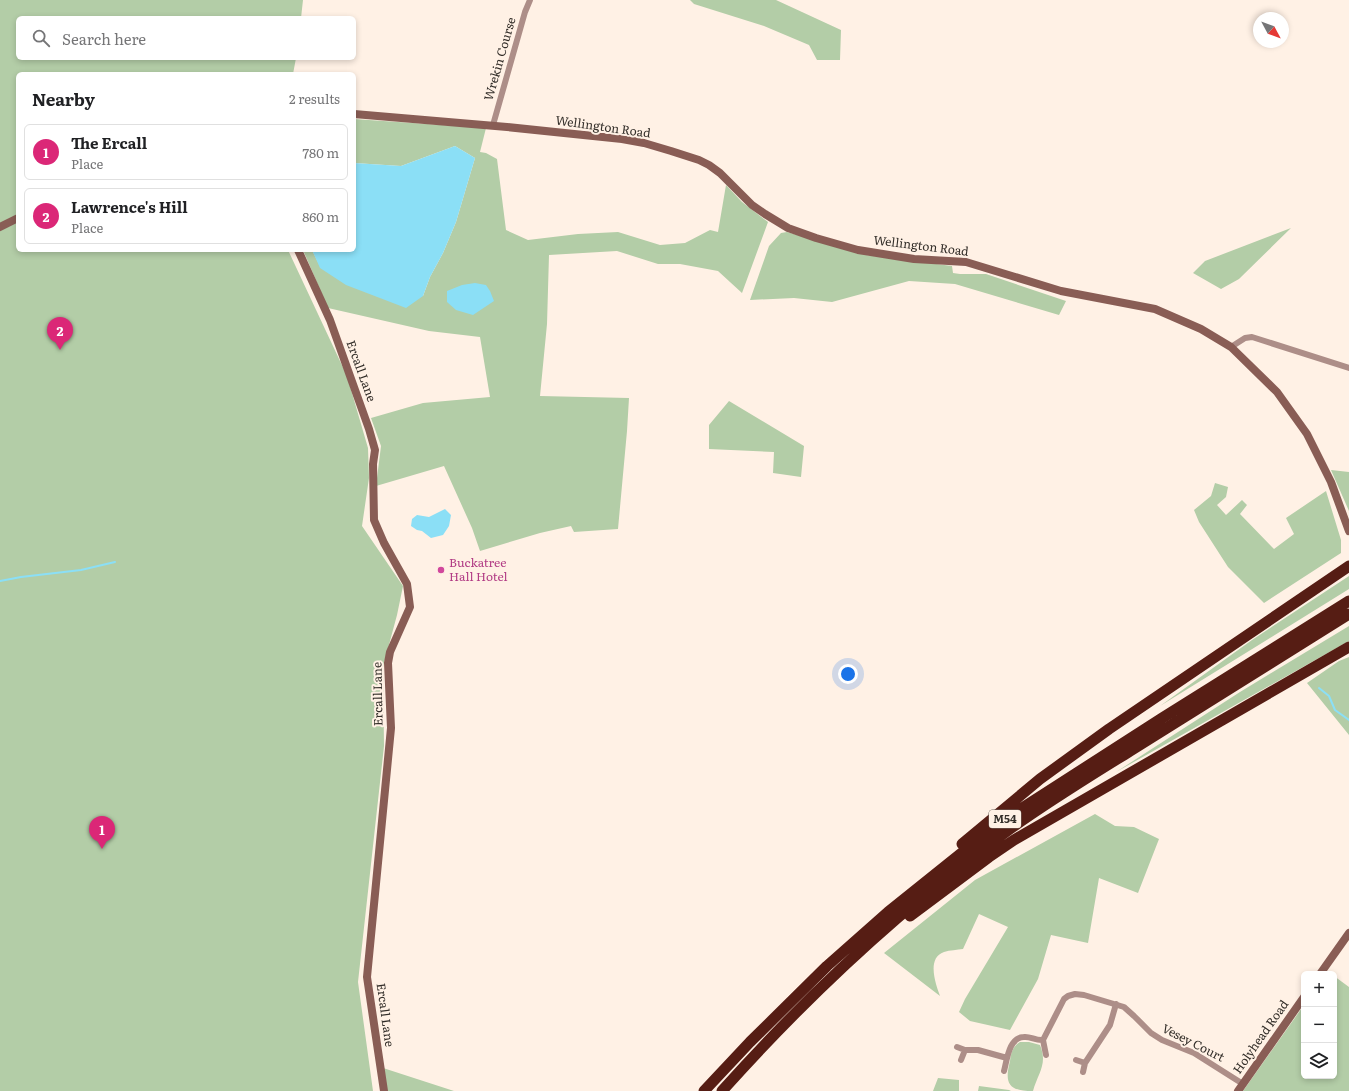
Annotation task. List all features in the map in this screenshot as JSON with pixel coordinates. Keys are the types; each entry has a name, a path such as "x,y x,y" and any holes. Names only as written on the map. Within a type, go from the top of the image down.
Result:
{"highway":[{"name":"M54","path":"929,877 968,837 1040,779 1109,729 1349,566"},
{"name":"M54","path":"704,1091 827,966 929,877 984,835 1010,816 1162,718 1349,602"},
{"name":"M54","path":"722,1091 817,990 898,917 950,874 1004,833 1089,776 1349,614"},
{"name":"M54","path":"817,990 874,947 915,912 1014,840 1349,647"}],"street":[{"name":"Wrekin Course","path":"493,125 525,12 530,0"},
{"name":"Wellington Road","path":"356,114 493,125 622,139 671,150 699,160 709,166 720,173 752,205 765,214 788,228 816,238 858,250 900,257 966,262 1061,291 1155,309 1201,328 1231,347 1277,392 1307,434 1331,482 1349,531"},
{"path":"0,227 16,219"},
{"name":"Ercall Lane","path":"299,252 330,320 369,429 375,450 373,464 374,520 384,543 407,584 410,607 390,652 388,663 391,728 367,977 384,1091"},
{"path":"1231,347 1245,338 1252,338 1349,368"},
{"path":"1322,971 1349,933"},
{"name":"Vesey Court","path":"1043,1040 1062,1003 1068,996 1075,994 1084,995 1124,1007 1151,1033 1162,1040 1194,1053 1243,1084"},
{"name":"Holyhead Road","path":"1238,1091 1301,1001"},
{"path":"1083,1072 1085,1062 1110,1025 1116,1004"},
{"path":"1004,1071 1012,1044 1017,1038 1025,1036 1043,1040 1046,1055"},
{"path":"957,1047 965,1050 978,1050 1007,1058"},
{"path":"961,1060 965,1050"},
{"path":"1076,1060 1085,1062"}],"green space":[{"path":"0,0 303,0 301,16 16,16 16,60 296,60 293,72 16,72 16,252 289,252 347,376 368,448 369,478 362,526 403,586 383,667 384,746 358,982 373,1091 0,1091"},
{"path":"690,0 776,0 841,30 840,60 817,60 809,45 764,26 694,4"},
{"path":"356,119 486,128 480,152 486,153 497,159 506,230 528,240 578,234 618,232 660,245 685,243 710,230 718,232 726,185 742,202 768,222 742,293 718,271 680,264 658,264 617,251 549,255 547,324 540,396 629,398 618,529 574,532 571,526 540,533 480,551 472,528 444,466 376,486 381,446 371,418 423,403 490,397 480,337 429,331 328,308 304,252 313,252 321,268 423,296 430,277 443,253 456,222 475,158 455,146 401,166 356,163"},
{"path":"1291,228 1239,279 1221,289 1193,273 1205,261"},
{"path":"787,232 866,255 952,266 953,273 986,274 1066,301 1059,315 955,284 909,281 832,302 794,298 750,300 769,246 781,233"},
{"path":"729,401 804,446 801,477 773,473 774,452 709,449 709,425"},
{"path":"1331,470 1349,472 1349,511"},
{"path":"1215,483 1228,487 1226,497 1217,505 1226,515 1242,500 1247,505 1240,514 1274,549 1294,534 1286,518 1326,491 1341,540 1341,553 1264,603 1228,567 1199,522 1194,510 1211,496"},
{"path":"1349,576 1349,589 1160,706 1252,640"},
{"path":"1349,626 1349,641 1116,772 1240,692"},
{"path":"1349,657 1349,735 1307,683 1339,661"},
{"path":"1095,814 1115,826 1134,827 1159,839 1138,893 1099,878 1088,943 1051,935 1038,979 1010,1030 970,1021 959,1012 965,999 1008,927 979,914 963,949 951,950 938,955 935,960 934,972 936,985 940,996 884,953 975,880"},
{"path":"1337,978 1349,987 1349,1091 1243,1091 1301,1009 1301,1079 1337,1079"},
{"path":"1020,1042 1029,1042 1040,1045 1042,1052 1043,1063 1033,1091 1018,1090 1010,1085 1008,1081 1008,1069 1012,1053 1014,1048"},
{"path":"380,1067 454,1091 385,1091"},
{"path":"938,1078 959,1080 959,1091 933,1091"},
{"path":"979,1086 1009,1090 1011,1091 978,1091"}],"water":[{"path":"455,146 475,158 456,222 443,253 430,277 423,296 406,308 346,285 320,268 313,252 356,252 356,163 401,166"},
{"path":"475,283 486,285 494,301 473,315 456,310 447,302 447,291 462,285"},
{"path":"445,509 451,515 449,526 443,535 431,538 422,531 411,526 412,519 417,515 429,517"}],"waterway":[{"path":"0,581 81,570 115,562"},
{"path":"1319,688 1329,696 1335,710 1349,720"}],"place":[{"name":"Lawrence's Hill","path":"60,350"},
{"name":"Buckatree Hall Hotel","path":"441,570"},
{"name":"The Ercall","path":"102,849"}]}
